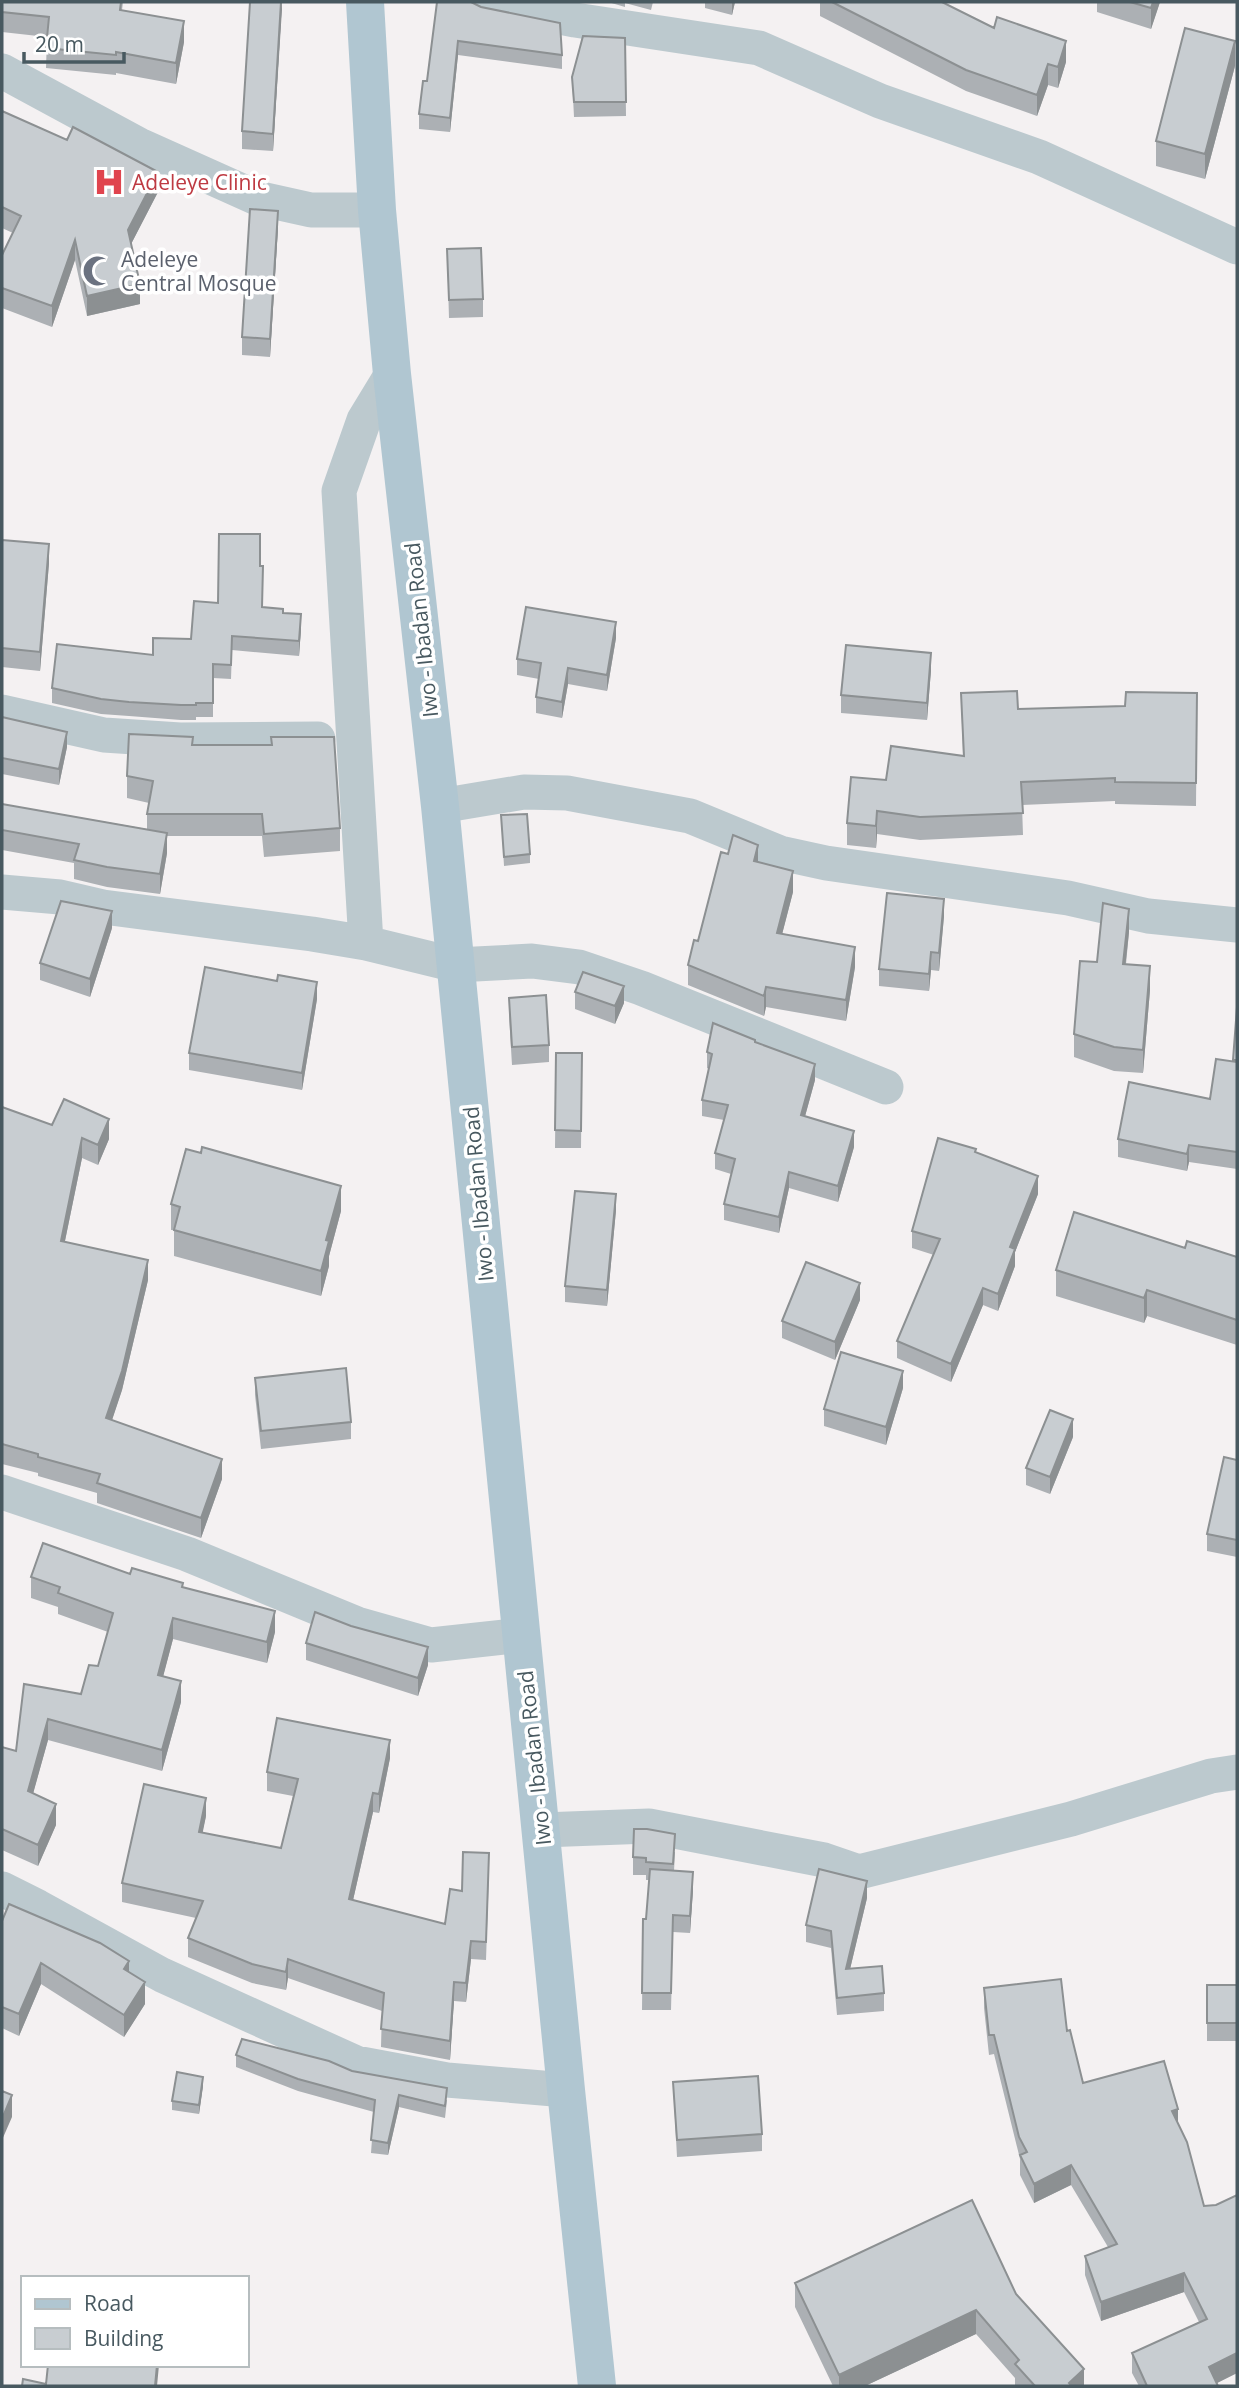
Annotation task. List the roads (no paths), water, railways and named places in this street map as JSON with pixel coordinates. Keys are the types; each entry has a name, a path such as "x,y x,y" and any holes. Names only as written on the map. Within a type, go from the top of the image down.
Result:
{"main road":[{"name":"Iwo - Ibadan Road","path":"365,2 377,210 392,374 440,806 597,2386"}],"street":[{"path":"485,2 575,20 759,48 880,101 1039,157 1237,247"},
{"path":"2,71 139,145 257,198 311,210 377,210"},
{"path":"366,943 339,491 364,420 392,374"},
{"path":"2,712 104,735 180,740 353,740"},
{"path":"440,806 524,792 567,793 690,816 780,853 826,863 1068,898 1148,916 1237,925"},
{"path":"2,892 61,897 103,907 366,943 456,965 532,961 579,967 641,988 886,1087"},
{"path":"2,1492 187,1554 356,1624 431,1644 522,1635"},
{"path":"542,1830 649,1826 824,1860 859,1872 1071,1819 1211,1776 1237,1772"},
{"path":"2,1889 162,1975 356,2063 447,2080 566,2090"}],"place":[{"name":"Adeleye Clinic","path":"109,182"},
{"name":"Adeleye Central Mosque","path":"98,271"}]}
